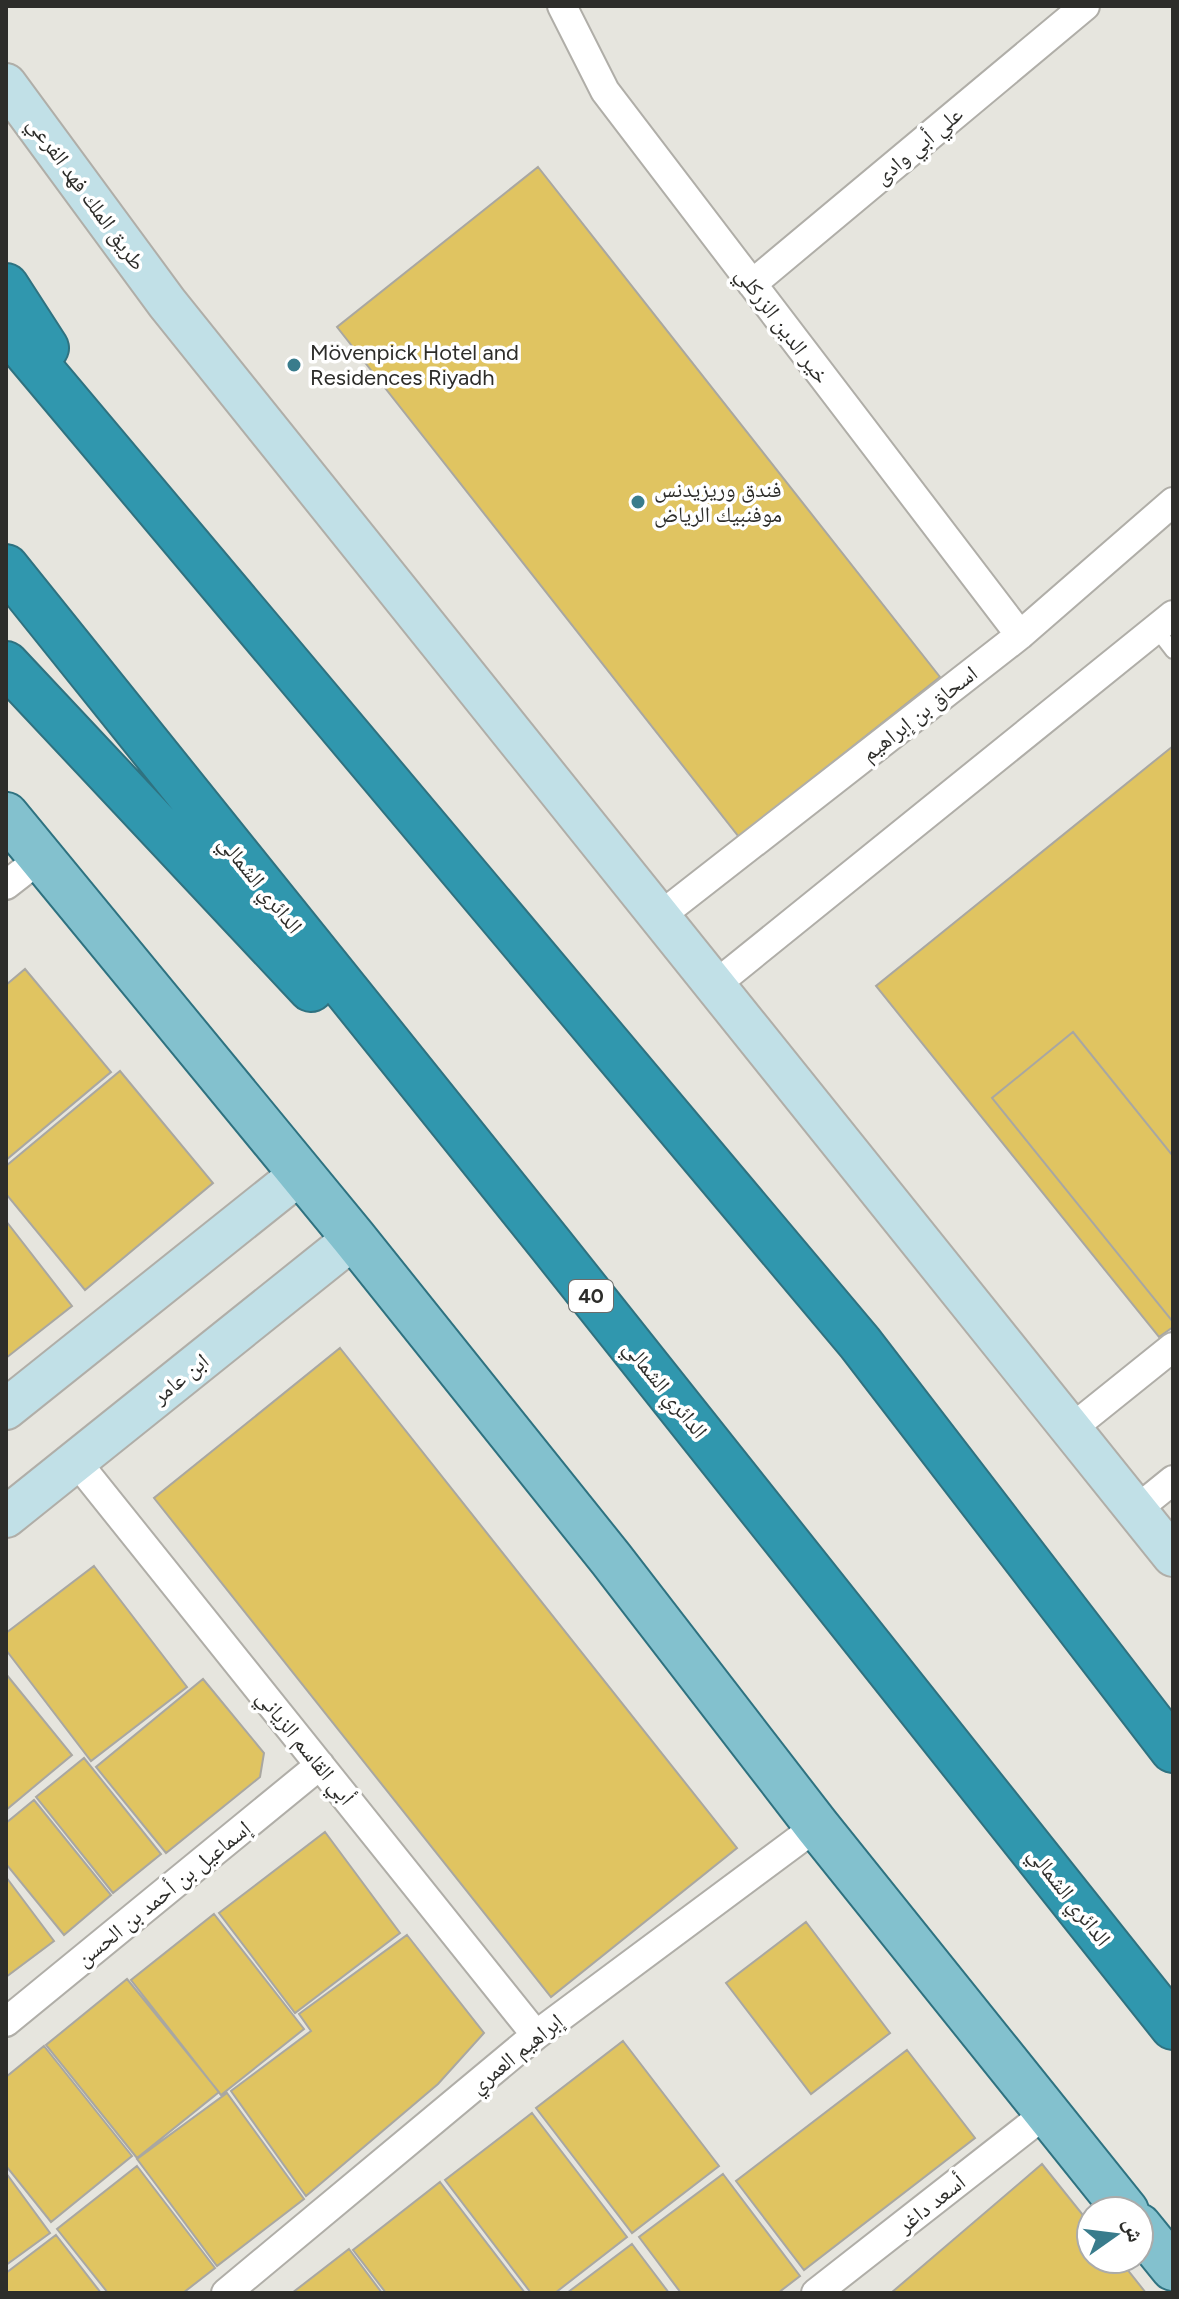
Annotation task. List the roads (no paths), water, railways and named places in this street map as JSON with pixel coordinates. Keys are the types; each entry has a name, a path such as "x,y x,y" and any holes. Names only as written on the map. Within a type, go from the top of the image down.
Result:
{"highway":[{"path":"6,286 125,471"},
{"path":"6,306 125,471"},
{"path":"6,328 860,1343 1173,1750"},
{"name":"الدائري الشمالي","path":"6,567 1173,2027"},
{"path":"6,664 551,1245"},
{"path":"1060,1884 1173,2061"}],"main road":[{"path":"6,815 354,1238 611,1559 817,1826 1113,2195"},
{"path":"1155,2246 1173,2268"}],"street":[{"name":"خير الدين الزركلي","path":"562,6 605,91 1020,635"},
{"name":"علي أبي وادى","path":"752,284 1085,6"},
{"name":"طريق الملك فهد الفرعي","path":"6,84 167,303 660,916"},
{"name":"اسحاق بن إبراهيم","path":"660,916 1020,635 1173,502"},
{"path":"715,985 1167,632"},
{"path":"6,885 42,857"},
{"path":"660,916 1173,1556"},
{"path":"6,1409 300,1174"},
{"name":"ابن عامر","path":"6,1517 354,1238"},
{"path":"1071,1429 1173,1347"},
{"name":"أبي القاسم الزياني","path":"76,1461 536,2035"},
{"path":"1136,1510 1173,1480"},
{"name":"إسماعيل بن أحمد بن الحسن","path":"6,2022 320,1765"},
{"name":"إبراهيم العمري","path":"226,2293 536,2035 817,1826"},
{"name":"أسعد داغر","path":"816,2293 1046,2113"}],"place":[{"name":"Mövenpick Hotel and Residences Riyadh","path":"294,365"},
{"name":"فندق وريزيدنس موفنبيك الرياض","path":"638,502"}]}
